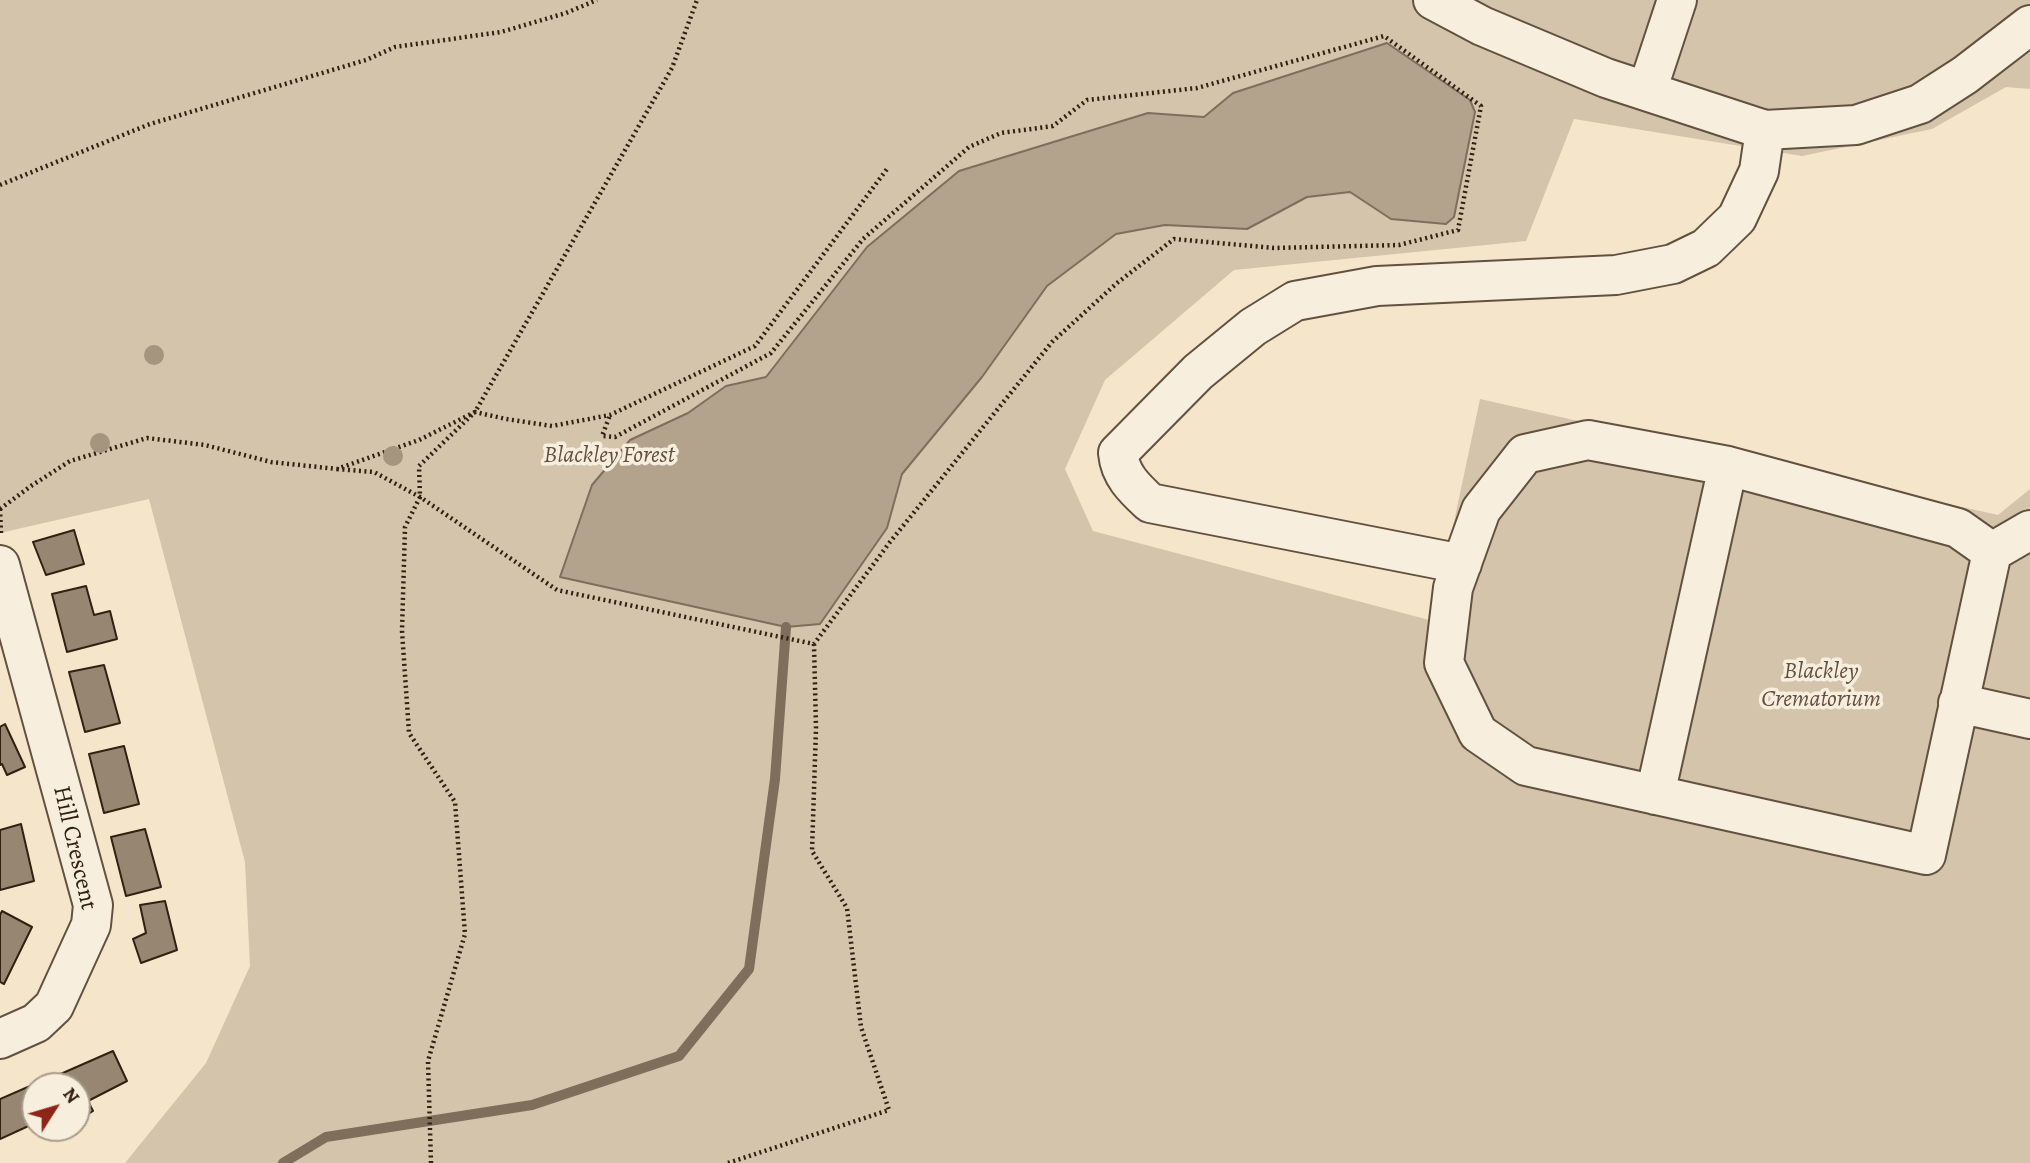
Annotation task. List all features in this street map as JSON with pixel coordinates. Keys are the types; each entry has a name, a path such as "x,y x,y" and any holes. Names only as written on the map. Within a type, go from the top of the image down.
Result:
{"street":[{"path":"1433,0 1482,26 1606,78 1765,130 1856,125 1920,104 1965,75 2030,25"},
{"path":"1647,92 1677,0"},
{"path":"1462,564 1150,503 1132,486 1119,467 1118,453 1198,372 1253,327 1295,301 1377,286 1616,275 1673,264 1706,248 1737,218 1759,172 1765,130"},
{"path":"1992,552 1958,528 1728,466 1588,440 1525,454 1480,510 1453,588 1444,663 1478,733 1527,766 1926,855 1992,552 2030,530"},
{"path":"1655,795 1728,466"},
{"name":"Hill Crescent","path":"0,565 13,669 93,905 91,925 54,1006 36,1023 0,1039"},
{"path":"1958,703 2030,719"}],"path":[{"path":"0,185 150,124 366,60 395,47 501,32 566,13 597,0"},
{"path":"431,1163 428,1061 465,934 455,802 410,733 402,631 405,527 420,497 419,466 475,412 672,68 697,0"},
{"path":"610,415 602,436 615,437 771,353 863,239 969,147 1001,132 1053,126 1087,100 1197,88 1384,36 1481,106 1458,230 1399,245 1274,248 1174,239 1117,283 1052,342 890,542 814,644 816,728 812,851 847,908 861,1027 890,1110 729,1163"},
{"path":"337,469 419,440 475,412 552,426 610,415 755,346 887,169"},
{"path":"0,538 0,509 70,461 147,438 205,445 271,462 374,472 420,497 557,590 814,644"}],"green space":[{"name":"Blackley Forest","path":"0,0 2030,0 2030,89 2006,87 1932,129 1802,156 1574,119 1526,241 1234,270 1105,380 1065,469 1093,531 1433,621 1480,399 1998,515 2030,489 2030,1163 125,1163 206,1063 250,966 245,862 149,499 0,533"}],"shaded area":[{"path":"1387,43 1470,100 1475,112 1454,217 1446,224 1391,219 1350,192 1307,197 1247,229 1165,225 1116,234 1047,286 982,377 902,474 887,528 820,624 786,627 560,577 592,485 630,440 688,413 726,386 766,377 867,247 959,171 1148,113 1204,117 1233,93"}],"building":[{"path":"74,530 84,564 46,575 33,542"},
{"path":"86,586 94,615 110,611 117,639 67,652 52,594"},
{"path":"104,665 120,723 85,732 69,672"},
{"path":"5,724 25,767 7,775 2,764 0,765 0,727"},
{"path":"124,746 139,804 104,813 89,754"},
{"path":"21,824 34,881 0,890 0,830"},
{"path":"145,829 161,887 126,896 111,837"},
{"path":"165,901 177,950 141,963 133,939 146,933 140,905"},
{"path":"2,911 32,927 4,984 0,982"},
{"path":"113,1051 127,1081 91,1099 91,1072 65,1072"},
{"path":"21,1090 21,1129 0,1139 0,1099"}],"waterway":[{"path":"283,1163 326,1137 532,1105 679,1056 749,969 775,779 786,627"}],"park label":[{"name":"Blackley Crematorium","path":"1821,686"}]}
